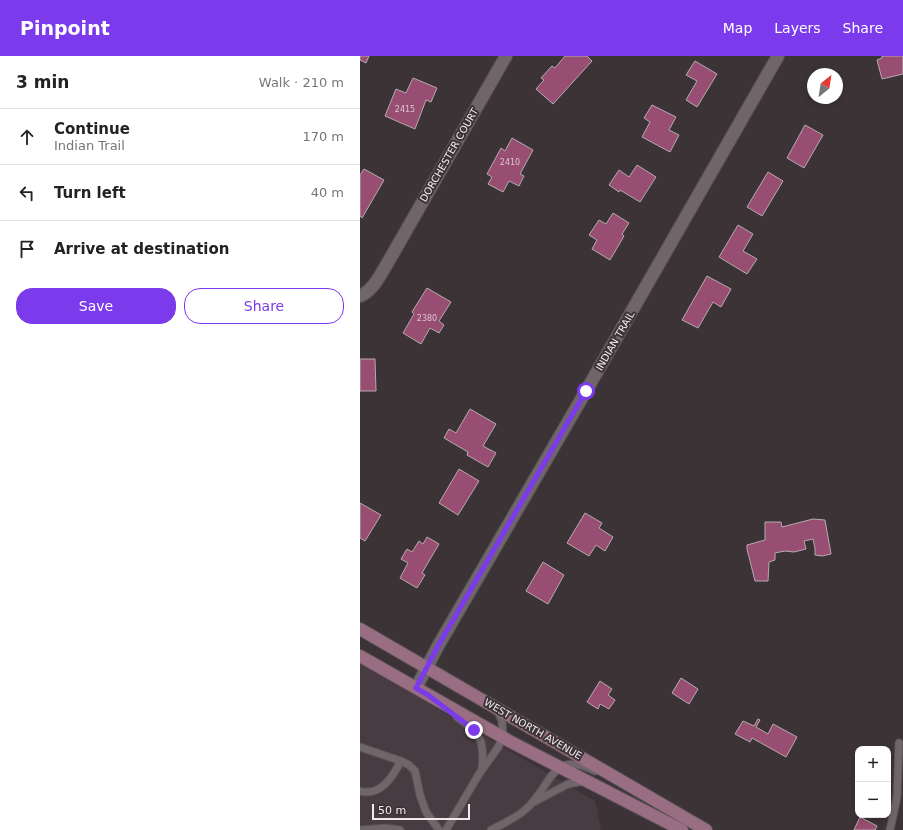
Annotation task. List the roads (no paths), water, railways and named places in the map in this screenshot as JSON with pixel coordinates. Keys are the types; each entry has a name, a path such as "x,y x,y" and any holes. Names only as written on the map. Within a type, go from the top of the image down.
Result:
{"main road":[{"name":"WEST NORTH AVENUE","path":"360,629 706,830"},
{"name":"WEST NORTH AVENUE","path":"360,656 503,738 682,830"}],"street":[{"name":"DORCHESTER COURT","path":"360,296 365,294 374,285 506,56"},
{"name":"INDIAN TRAIL","path":"416,688 778,56"}],"lane":[{"path":"428,695 474,730 481,741 484,752 482,769"},
{"path":"446,830 482,769 497,749 503,738 502,721 496,707"},
{"path":"890,830 897,797 898,744"},
{"path":"360,747 410,765 415,771 420,795 426,812 439,830"},
{"path":"360,791 375,791 393,777 401,761"},
{"path":"491,830 525,810 532,803 549,779 560,767 567,764 578,764 589,768 670,808"},
{"path":"532,803 568,784 587,781"},
{"path":"361,830 386,828 400,830"}]}
